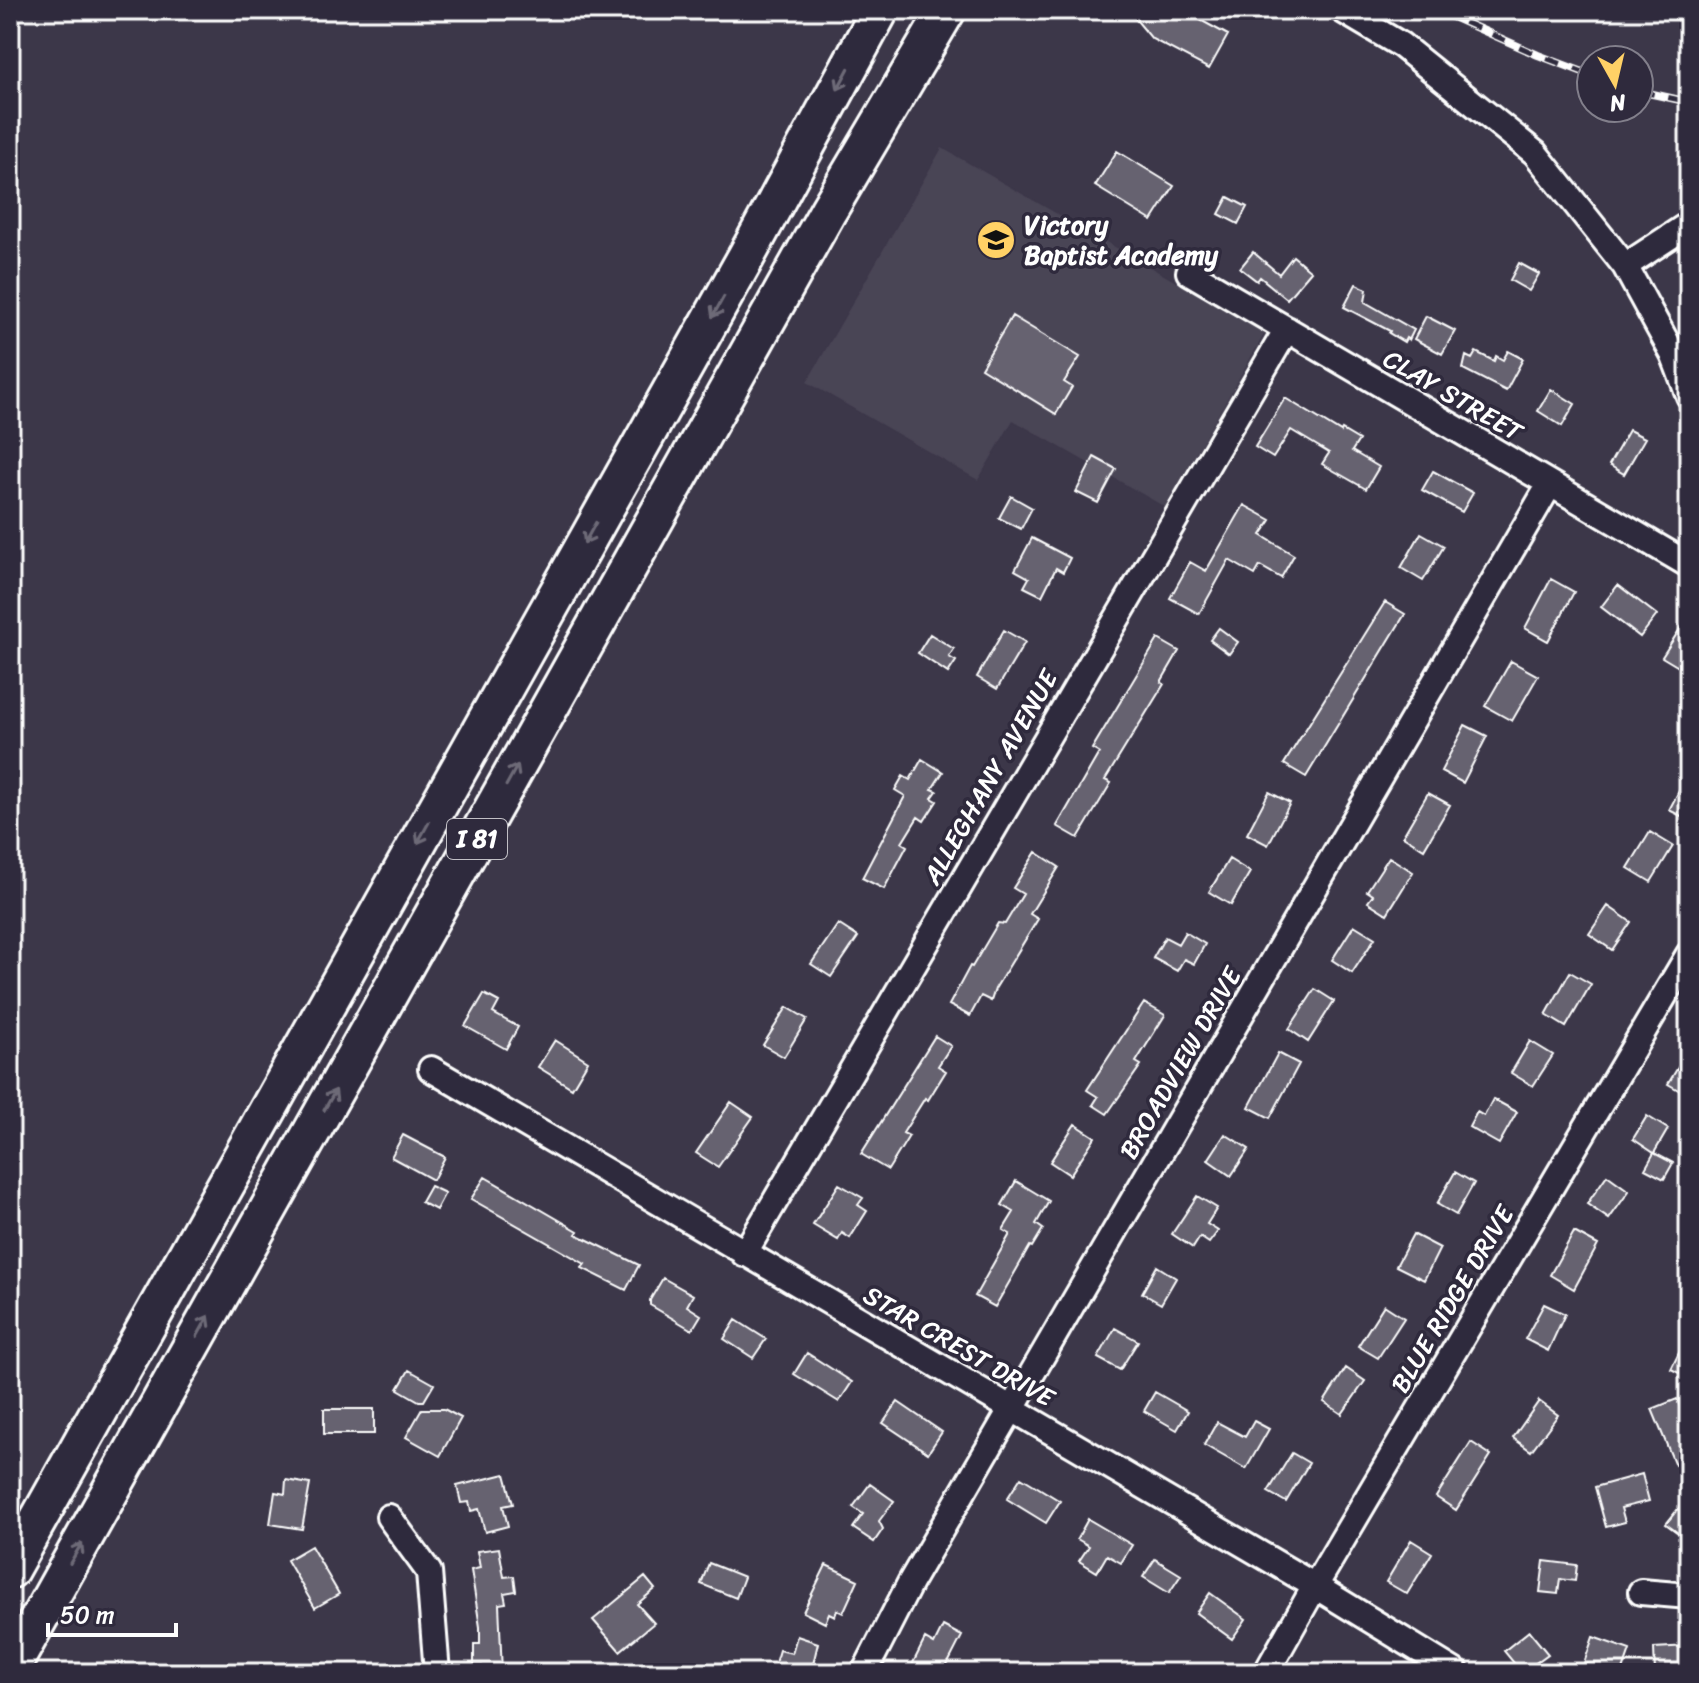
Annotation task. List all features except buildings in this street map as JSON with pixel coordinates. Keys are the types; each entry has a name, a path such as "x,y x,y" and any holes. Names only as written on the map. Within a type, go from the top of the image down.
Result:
{"highway":[{"name":"I 81","path":"10,1570 717,309 880,10"},
{"name":"I 81","path":"10,1670 812,239 947,10"}],"street":[{"path":"1342,10 1401,45 1535,153 1625,266 1673,354 1689,396"},
{"path":"1625,266 1689,224"},
{"name":"CLAY STREET","path":"1189,272 1689,565"},
{"name":"ALLEGHANY AVENUE","path":"744,1254 1287,329"},
{"name":"BROADVIEW DRIVE","path":"864,1673 910,1583 1550,484"},
{"name":"BLUE RIDGE DRIVE","path":"1266,1673 1689,954"},
{"name":"STAR CREST DRIVE","path":"431,1069 1315,1586 1457,1673"},
{"path":"389,1517 429,1572 437,1673"},
{"path":"1641,1592 1689,1596"}],"shaded area":[{"name":"Victory Baptist Academy","path":"942,148 1265,333 1165,507 1013,420 978,480 807,382"}],"railway":[{"path":"1437,10 1575,69"},
{"path":"1655,95 1689,102"}],"place":[{"name":"Victory Baptist Academy","path":"996,240"}]}
